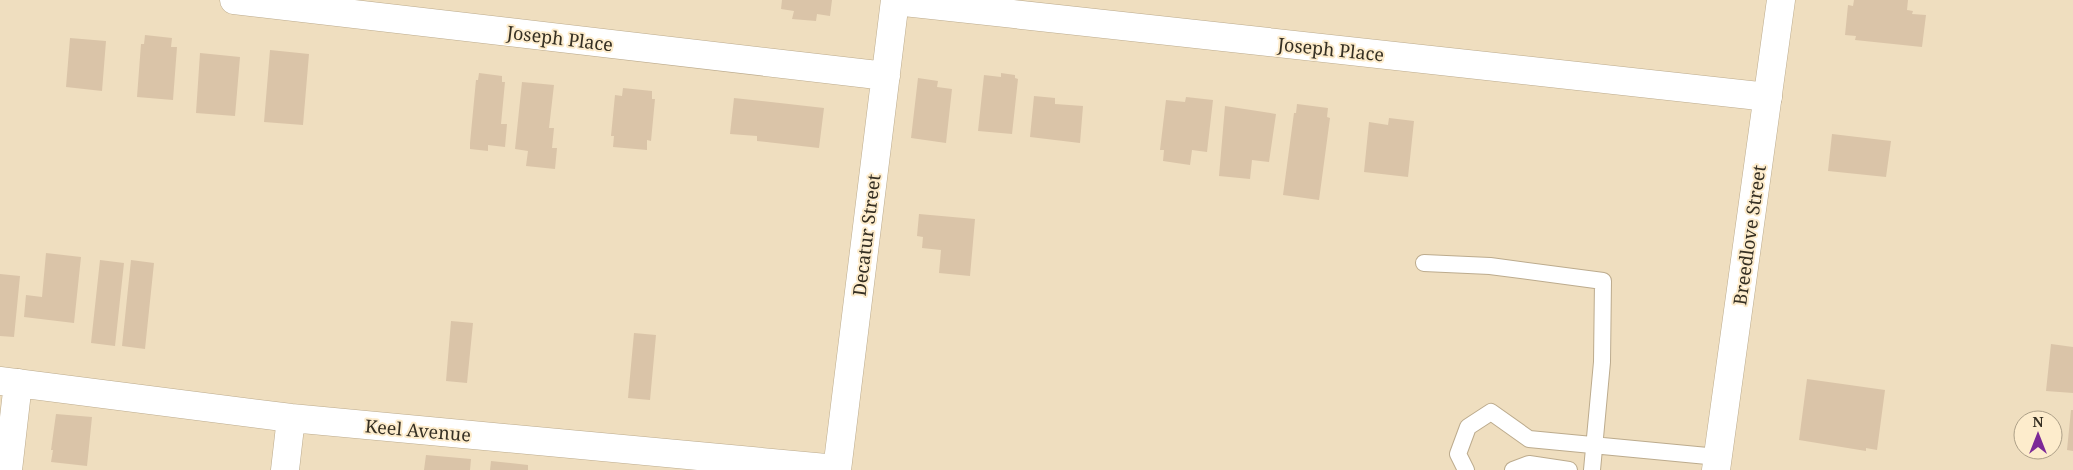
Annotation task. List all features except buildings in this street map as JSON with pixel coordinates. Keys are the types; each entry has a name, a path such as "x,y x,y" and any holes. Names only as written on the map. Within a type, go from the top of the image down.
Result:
{"street":[{"name":"Joseph Place","path":"234,0 886,76"},
{"name":"Joseph Place","path":"895,0 1768,97"},
{"name":"Decatur Street","path":"837,470 895,0"},
{"name":"Breedlove Street","path":"1721,466 1781,0"},
{"name":"Keel Avenue","path":"9,382 291,418 837,470"},
{"path":"8,470 9,382"},
{"path":"285,470 291,418"}],"lane":[{"path":"1424,263 1490,266 1603,281 1602,362 1592,470"},
{"path":"1466,470 1458,454 1468,427 1491,412 1529,439 1595,445 1721,466"},
{"path":"1514,470 1529,464 1568,470"}]}
